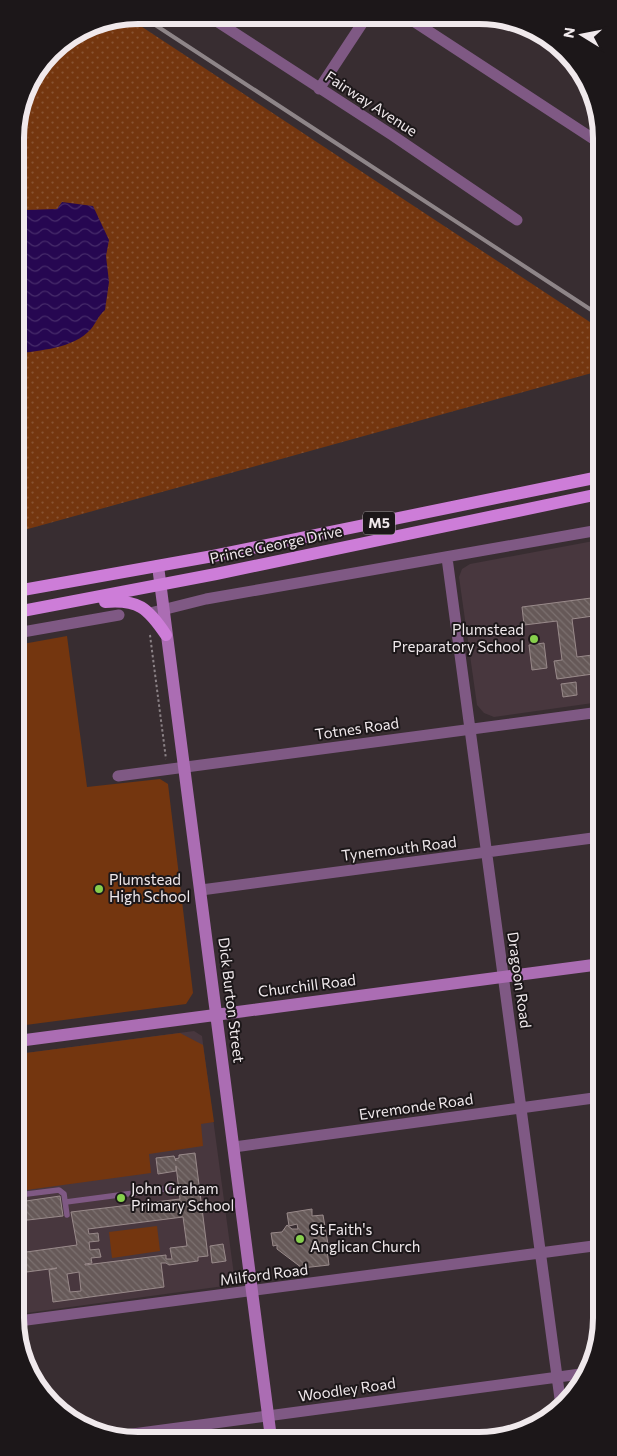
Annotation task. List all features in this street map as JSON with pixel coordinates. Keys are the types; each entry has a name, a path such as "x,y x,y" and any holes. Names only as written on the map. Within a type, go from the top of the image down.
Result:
{"main road":[{"name":"Prince George Drive","path":"24,590 158,566 593,478"},
{"name":"Prince George Drive","path":"24,611 160,585 593,495"},
{"path":"24,611 119,601 139,605 150,613 166,635"}],"street":[{"name":"Fairway Avenue","path":"221,24 517,220"},
{"path":"319,89 361,24"},
{"path":"418,24 593,137"},
{"path":"150,613 206,600 593,531"},
{"name":"Dragoon Road","path":"447,558 560,1398"},
{"name":"Dick Burton Street","path":"158,566 270,1432"},
{"path":"24,632 118,615"},
{"name":"Totnes Road","path":"118,776 593,713"},
{"name":"Tynemouth Road","path":"201,890 593,838"},
{"name":"Churchill Road","path":"24,1040 593,965"},
{"name":"Evremonde Road","path":"234,1146 593,1099"},
{"name":"Milford Road","path":"24,1320 43,1315 253,1292 593,1246"},
{"name":"Woodley Road","path":"142,1432 579,1374"}],"lane":[{"path":"66,1202 172,1188"},
{"path":"24,1194 59,1190 64,1194 68,1215"}],"path":[{"path":"150,630 166,759"}],"shaded area":[{"path":"138,24 593,324 593,373 24,530 24,130 28,108 35,87 47,68 57,57 81,39 94,32 115,26"},
{"name":"Plumstead Preparatory School","path":"593,541 593,703 494,717 484,713 477,705 459,577 462,569 470,564"},
{"name":"Plumstead High School","path":"67,636 87,787 160,779 168,784 193,993 186,1004 24,1025 24,644"},
{"name":"John Graham Primary School","path":"194,1031 202,1036 234,1275 231,1282 224,1286 24,1313 24,1053"},
{"path":"180,1033 203,1045 214,1122 201,1124 203,1146 149,1154 151,1173 24,1190 24,1053"},
{"path":"157,1226 160,1251 112,1258 109,1232"}],"water":[{"path":"62,202 93,206 109,240 106,256 109,282 105,310 91,329 75,341 56,348 24,353 24,209 57,209"}],"building":[{"path":"593,598 593,616 572,619 577,657 593,655 593,674 557,679 554,661 562,660 557,621 524,625 522,607"},
{"path":"544,643 547,668 532,670 529,645"},
{"path":"576,682 577,695 563,697 561,684"},
{"path":"195,1153 208,1256 198,1257 198,1261 169,1265 161,1263 164,1287 53,1302 49,1270 57,1268 24,1272 24,1252 77,1245 71,1212 180,1199 176,1166 176,1171 158,1174 156,1158 174,1156 175,1159 179,1158 179,1155","holes":["183,1217 187,1246 170,1248 172,1259 166,1259 166,1255 85,1265 92,1263 91,1258 101,1257 99,1249 90,1250 89,1242 99,1241 98,1233 89,1234 88,1229","79,1272 81,1291 70,1292 67,1274"]},
{"path":"60,1196 63,1216 24,1220 24,1201"},
{"name":"St Faith's Anglican Church","path":"312,1209 312,1216 323,1215 329,1250 327,1250 329,1265 302,1268 277,1249 277,1245 273,1246 271,1233 282,1232 287,1225 292,1229 298,1229 297,1224 289,1226 287,1213"},
{"path":"223,1244 226,1261 212,1263 210,1246"}],"railway":[{"path":"154,24 593,311"}],"place":[{"name":"Plumstead Preparatory School","path":"534,639"},
{"name":"Plumstead High School","path":"99,889"},
{"name":"John Graham Primary School","path":"121,1198"},
{"name":"St Faith's Anglican Church","path":"300,1239"}]}
